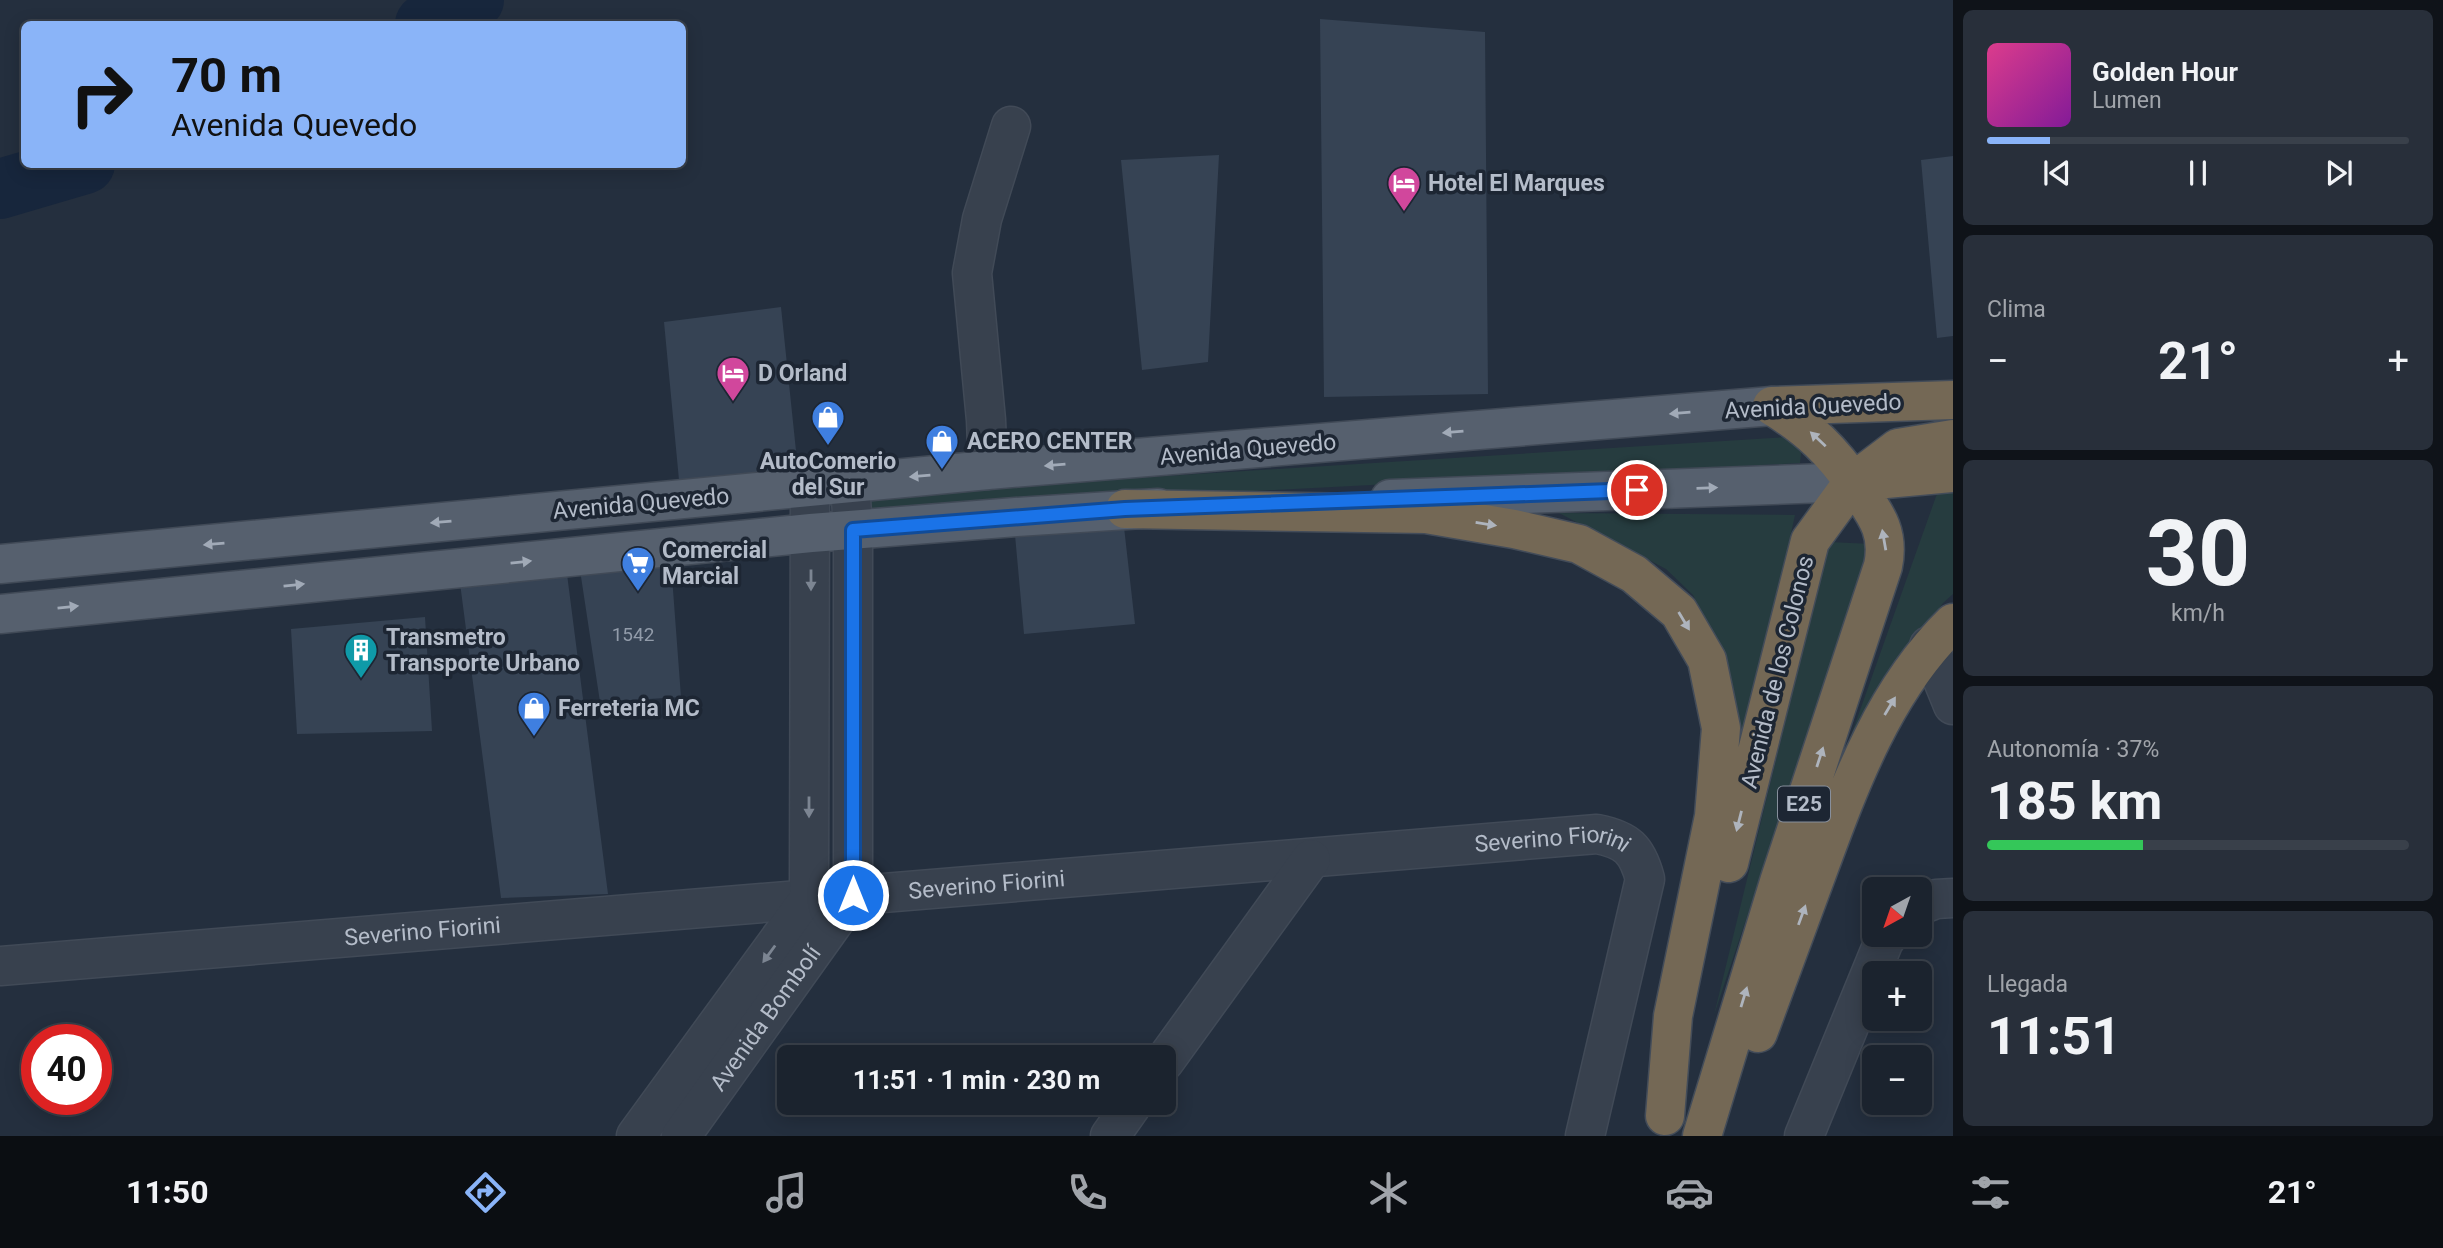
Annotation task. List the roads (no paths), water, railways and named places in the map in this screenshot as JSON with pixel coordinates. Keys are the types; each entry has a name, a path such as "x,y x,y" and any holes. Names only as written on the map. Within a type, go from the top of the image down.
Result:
{"highway":[{"name":"Avenida Quevedo","path":"1772,406 1953,400"},
{"path":"1772,406 1796,420 1817,438 1837,458 1853,482"},
{"name":"Avenida de los Colonos","path":"1662,1126 1810,541 1853,482 1898,447 1953,439"},
{"name":"Avenida Quevedo","path":"1853,482 1953,473"},
{"name":"E25","path":"1703,1134 1779,882 1883,566 1886,551 1884,533 1877,517 1853,482"},
{"path":"1125,509 1426,514 1514,529 1579,544 1634,574 1679,612 1707,660 1721,728 1714,816 1673,1016 1662,1126"},
{"path":"1703,1134 1751,1053 1853,778 1888,708 1941,635"}],"main road":[{"name":"Avenida Quevedo","path":"0,564 988,470 1772,406"},
{"name":"Avenida Quevedo","path":"0,614 853,530 1125,509 1853,482"}],"street":[{"path":"988,470 972,272 982,219 1011,127"},
{"path":"850,483 853,530 853,895"},
{"path":"809,899 810,487"},
{"path":"1941,635 1953,705"},
{"name":"Severino Fiorini","path":"0,967 1597,834 1615,838 1633,849 1641,863 1645,879 1585,1136"},
{"path":"1176,1045 1311,859"},
{"name":"Avenida Bombolí","path":"681,1136 853,895"},
{"path":"1932,900 1953,898"},
{"name":"Avenida Bombolí","path":"636,1136 809,899"},
{"path":"1804,1136 1882,947"},
{"path":"1110,1136 1125,1115"}],"waterway":[{"path":"431,21 474,0"},
{"path":"0,189 71,168"}],"place":[{"name":"Hotel El Marques","path":"1404,213"},
{"name":"D Orland","path":"733,403"},
{"name":"AutoComerio del Sur","path":"828,447"},
{"name":"ACERO CENTER","path":"942,471"},
{"name":"Comercial Marcial","path":"638,593"},
{"name":"Transmetro Transporte Urbano","path":"361,680"},
{"name":"Ferreteria MC","path":"534,738"}]}
